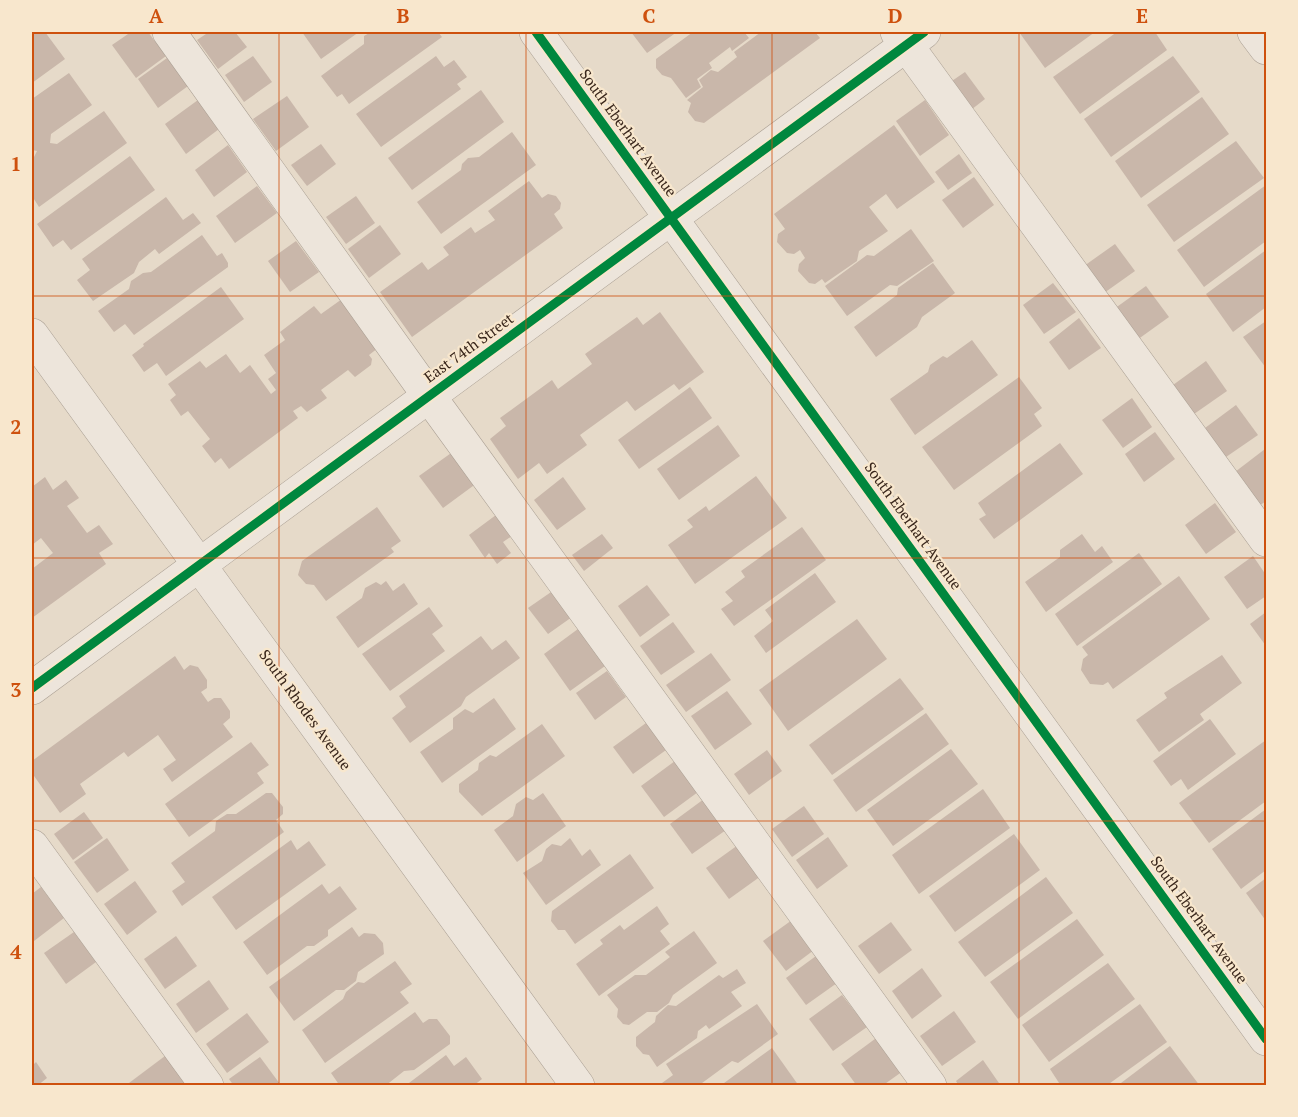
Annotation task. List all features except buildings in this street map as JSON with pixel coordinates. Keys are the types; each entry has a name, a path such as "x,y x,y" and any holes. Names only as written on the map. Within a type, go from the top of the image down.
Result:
{"street":[{"path":"169,32 429,396 930,1086"},
{"name":"South Eberhart Avenue","path":"536,32 1266,1039"},
{"path":"1254,32 1266,48"},
{"path":"909,36 1266,540"},
{"name":"East 74th Street","path":"32,688 671,218 909,36"},
{"name":"South Rhodes Avenue","path":"32,335 578,1086"},
{"path":"32,846 207,1086"}],"cycle path":[{"path":"536,32 1266,1039"},
{"path":"32,688 924,32"}]}
